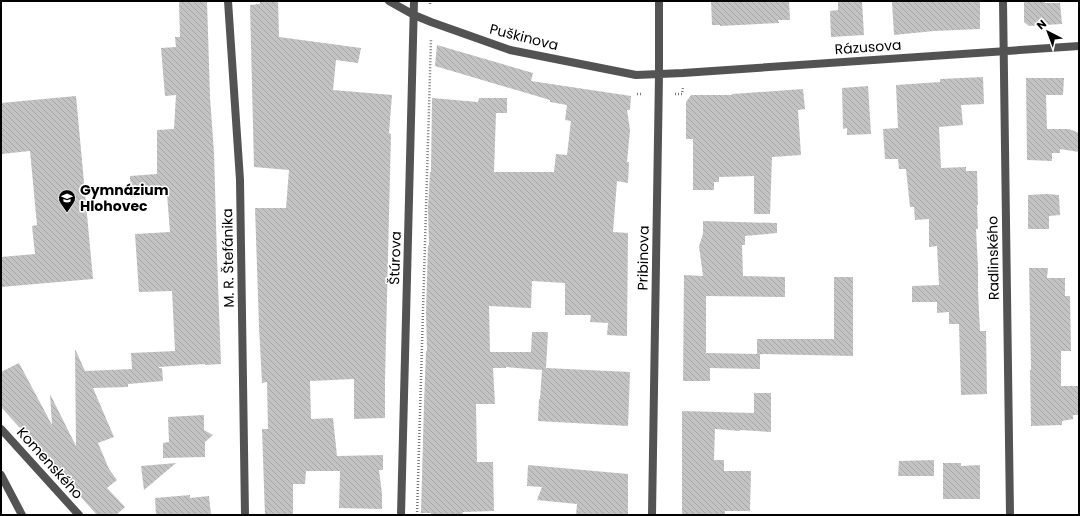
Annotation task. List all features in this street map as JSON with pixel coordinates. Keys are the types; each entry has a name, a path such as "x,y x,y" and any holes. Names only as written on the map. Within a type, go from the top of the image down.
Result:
{"street":[{"name":"M. R. Štefánika","path":"228,1 240,180 245,515"},
{"name":"Puškinova","path":"389,1 414,15 431,22 510,50 636,75 659,75"},
{"name":"Štúrova","path":"401,515 414,1"},
{"name":"Pribinova","path":"652,515 659,1"},
{"name":"Radlinského","path":"1003,1 1010,515"},
{"name":"Rázusova","path":"659,75 1079,46"},
{"name":"Komenského","path":"1,429 79,515"},
{"path":"1,475 22,515"}],"path":[{"path":"417,515 431,39"},
{"path":"675,94 682,94 683,86"},
{"path":"637,94 642,94"}],"building":[{"path":"179,1 207,1 221,364 159,367 162,368 163,381 128,384 128,387 93,388 114,437 98,443 109,469 117,480 107,488 125,507 116,515 97,515 1,407 1,372 19,363 52,425 50,394 76,446 75,349 85,371 132,369 131,353 175,351 172,291 139,292 135,234 170,232 167,194 131,197 130,176 157,174 157,130 174,129 176,95 165,96 161,48 176,47 175,37 180,37"},
{"path":"260,1 278,1 279,37 361,48 358,63 336,60 333,90 392,95 389,133 391,134 385,418 354,419 354,379 310,381 311,419 333,418 337,456 383,455 383,470 379,470 382,509 339,508 340,471 306,471 305,484 293,484 293,515 265,515 262,429 268,429 267,382 262,383 255,208 286,208 289,170 254,167 250,5 260,4"},
{"path":"711,1 789,1 790,20 778,20 779,23 720,26 712,25"},
{"path":"838,1 862,1 864,35 831,37 830,11 838,10"},
{"path":"980,1 980,29 934,31 894,35 892,2"},
{"path":"1024,1 1060,3 1062,24 1029,26 1024,22"},
{"path":"437,45 533,73 531,81 631,96 630,110 627,110 630,130 627,162 629,162 628,183 617,181 613,232 628,233 627,336 607,335 608,323 590,322 591,315 565,315 565,283 532,281 531,308 489,306 490,352 531,352 532,332 548,332 546,368 630,372 628,426 538,421 542,370 506,367 493,368 495,404 476,404 477,462 493,462 494,511 463,512 462,515 431,515 431,513 421,513 427,351 426,312 429,245 428,209 431,172 432,98 478,102 479,98 507,98 507,113 496,113 494,172 554,172 556,154 567,155 571,121 565,120 567,105 550,102 550,100 435,66"},
{"path":"983,77 984,104 961,105 963,125 939,127 941,168 966,167 966,171 977,171 978,229 976,229 978,291 980,331 986,331 987,394 961,395 959,324 949,324 949,312 937,313 937,302 912,302 912,286 939,285 937,246 929,247 929,219 915,220 914,207 910,207 906,169 899,169 898,159 885,159 883,129 898,128 896,85 940,82 940,79"},
{"path":"1026,78 1064,78 1063,95 1046,95 1047,129 1069,129 1079,133 1079,152 1060,149 1060,153 1052,153 1052,161 1027,160"},
{"path":"868,86 871,134 847,135 847,128 843,129 842,88"},
{"path":"803,89 805,109 798,110 801,155 772,157 770,214 754,214 754,176 719,177 719,182 714,182 714,190 693,190 693,139 686,139 686,102 691,95 732,95"},
{"path":"76,96 93,279 1,287 1,257 35,254 32,226 37,225 30,151 1,154 1,103"},
{"path":"1028,195 1059,195 1060,215 1049,216 1049,229 1028,229"},
{"path":"703,221 777,223 777,233 745,236 745,245 742,245 743,276 785,277 785,297 706,296 706,353 760,354 760,369 710,368 710,381 683,381 684,275 703,276 699,246 703,234"},
{"path":"1029,268 1048,268 1047,278 1065,278 1065,296 1070,296 1071,351 1061,351 1061,386 1079,386 1079,415 1073,415 1073,419 1062,421 1062,425 1031,426"},
{"path":"834,277 853,277 853,356 757,354 757,339 834,339"},
{"path":"754,393 771,393 771,432 715,429 714,460 724,460 724,471 751,471 750,511 725,511 725,515 682,515 682,411 754,413"},
{"path":"204,415 204,430 213,435 205,442 205,457 163,458 163,443 169,442 168,417"},
{"path":"934,460 934,476 898,476 899,461"},
{"path":"176,463 144,490 141,466"},
{"path":"943,463 961,463 961,466 980,465 980,499 943,499"},
{"path":"528,465 628,474 628,515 576,515 577,504 537,500 542,487 527,486"},
{"path":"190,495 190,498 209,496 211,515 156,515 155,498"}],"place":[{"name":"Gymnázium Hlohovec","path":"67,213"}]}
